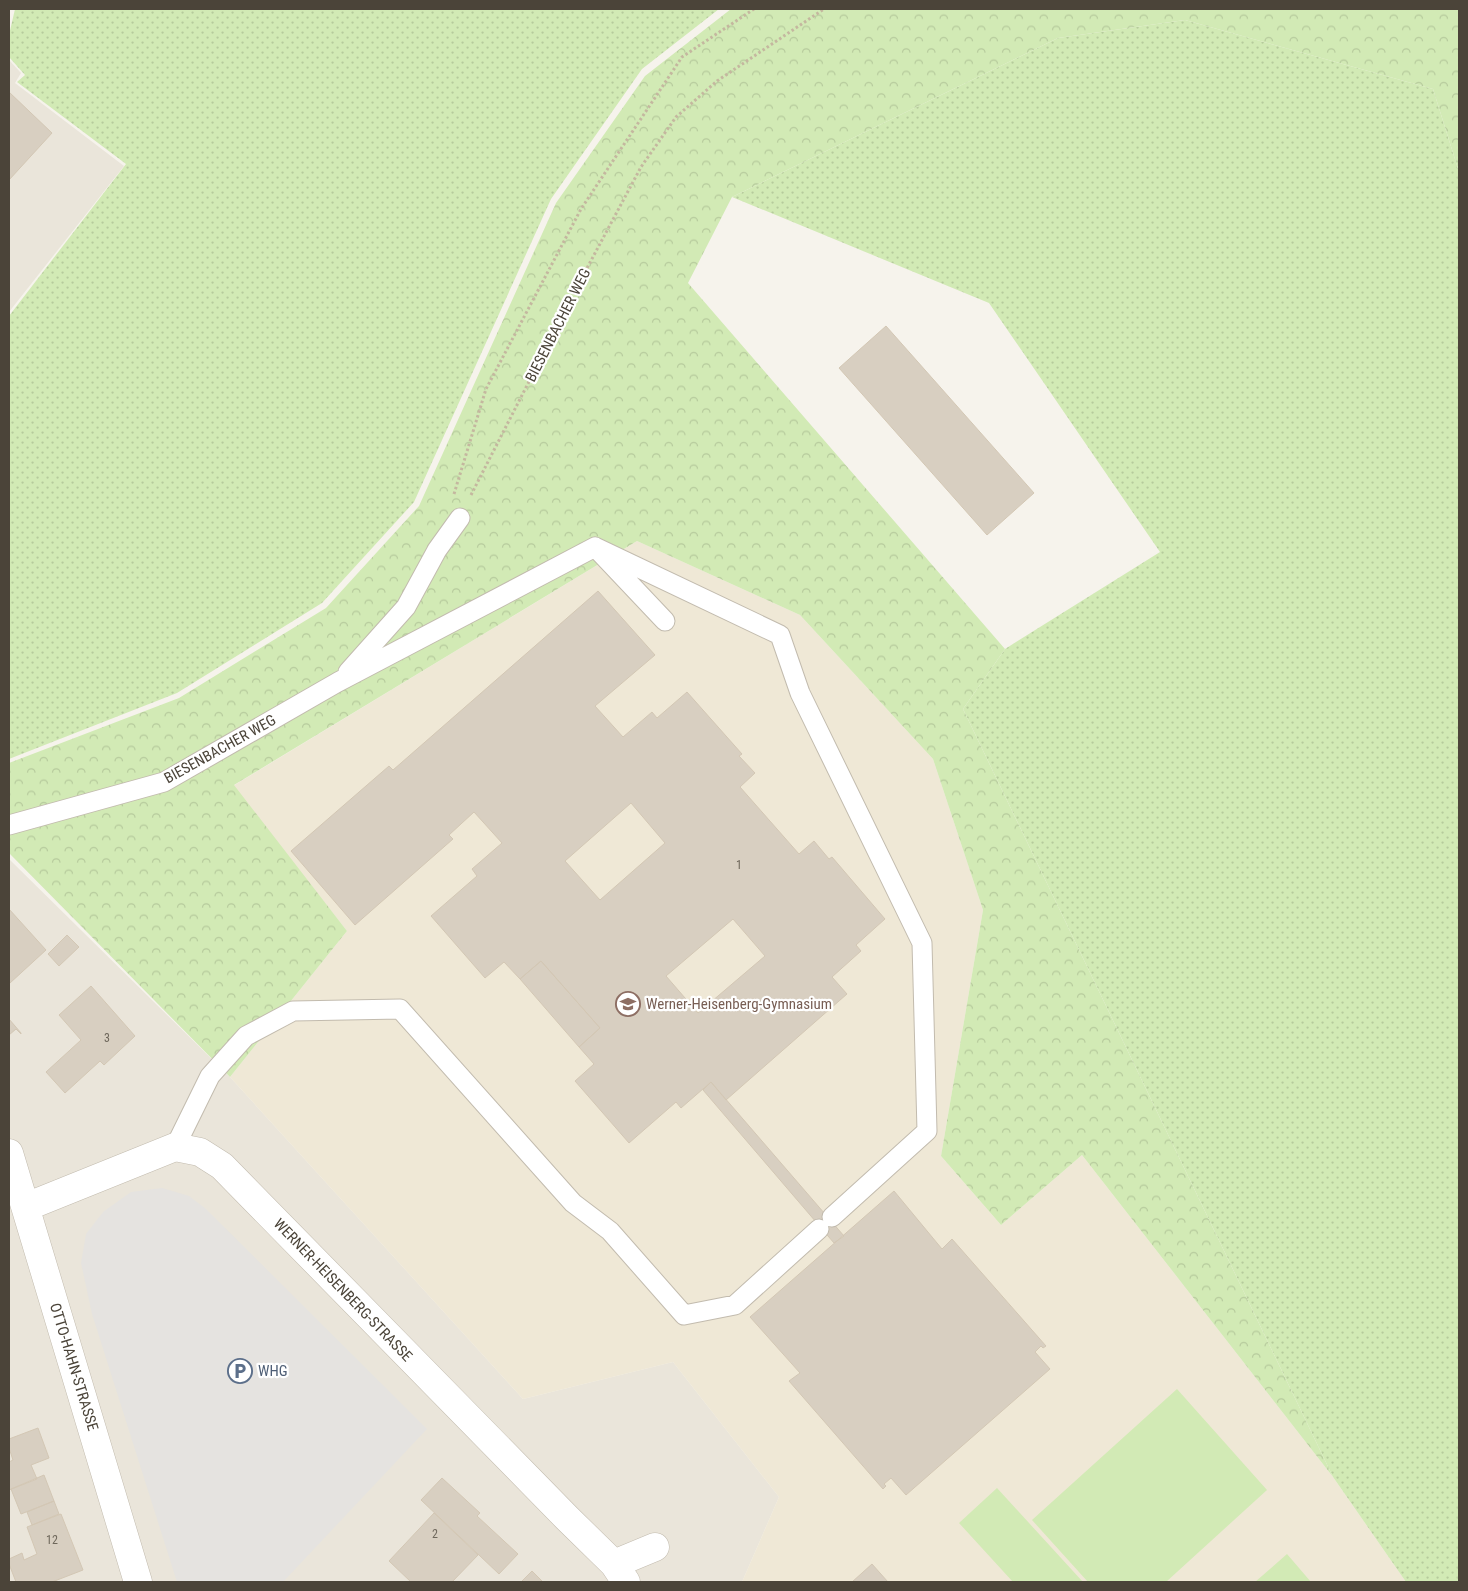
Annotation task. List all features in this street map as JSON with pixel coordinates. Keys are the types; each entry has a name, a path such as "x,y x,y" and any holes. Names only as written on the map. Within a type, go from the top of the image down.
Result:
{"street":[{"path":"26,1207 175,1147"},
{"name":"WERNER-HEISENBERG-STRASSE","path":"175,1147 200,1152 222,1166 620,1573 655,1546"},
{"name":"OTTO-HAHN-STRASSE","path":"9,1153 138,1582"}],"lane":[{"name":"BIESENBACHER WEG","path":"338,682 406,606 437,550 456,510"},
{"name":"BIESENBACHER WEG","path":"9,825 164,782 338,682 595,547"},
{"path":"595,547 665,621"},
{"path":"175,1147 210,1076 246,1036 293,1012 400,1009 573,1203 610,1231 684,1315 735,1305 927,1130 922,943 800,693 780,635 595,547"}],"path":[{"path":"456,510 486,389 582,209 682,58 754,9"},
{"name":"BIESENBACHER WEG","path":"456,510 641,167 676,117 717,81 824,9"}],"shaded area":[{"path":"9,60 21,73 15,83 124,166 9,312"},
{"name":"Werner-Heisenberg-Gymnasium","path":"637,541 800,615 933,759 983,910 941,1156 1001,1225 1082,1155 1333,1477 1406,1582 742,1582 779,1497 673,1362 523,1399 230,1077 347,931 233,786"},
{"path":"9,859 230,1077 523,1399 673,1362 779,1497 742,1582 9,1582"},
{"name":"WHG","path":"162,1188 189,1196 206,1209 427,1429 283,1582 177,1582 92,1314 81,1263 86,1234 103,1212 131,1192"}],"green space":[{"path":"15,9 719,9 642,69 551,199 414,502 322,603 177,693 9,759 9,316 126,164 17,82 25,75 9,57 9,35"},
{"path":"731,9 1459,9 1459,172 1433,89 1185,20 1058,38 732,197 688,283 1005,649 963,709 1333,1477 1082,1155 1001,1225 941,1156 983,910 933,759 800,615 637,541 234,785 347,931 230,1077 9,853 9,763 179,698 326,608 419,506 556,203 645,76"},
{"path":"1185,20 1433,89 1459,172 1459,1582 1406,1582 1333,1477 963,709 1005,649 1160,552 989,303 732,197 1058,38"},
{"path":"1177,1389 1267,1490 1166,1582 1088,1582 1032,1520"},
{"path":"997,1488 1083,1582 1013,1582 959,1523"},
{"path":"1287,1554 1311,1582 1255,1582"}],"building":[{"path":"9,92 52,133 9,180"},
{"path":"886,326 1034,493 987,535 839,368"},
{"path":"598,591 655,655 595,706 623,737 652,712 657,718 687,692 742,754 739,756 755,773 740,787 799,854 814,841 829,859 832,857 885,919 856,945 861,951 832,977 847,994 726,1100 711,1082 681,1108 676,1102 629,1143 575,1081 594,1064 579,1047 600,1028 541,961 520,979 504,962 485,978 431,916 477,876 472,869 502,843 474,812 449,835 453,839 355,925 291,851 389,766 393,770","holes":["631,803 665,843 600,900 565,861","733,919 765,956 698,1013 666,976"]},
{"path":"9,909 46,950 10,983 9,981"},
{"path":"67,935 79,947 59,966 48,954"},
{"path":"541,961 600,1028 579,1047 520,979"},
{"path":"91,986 135,1036 104,1065 100,1061 65,1093 46,1072 81,1040 59,1015"},
{"path":"9,1019 21,1034 16,1029 9,1035"},
{"path":"711,1082 844,1236 834,1243 703,1090"},
{"path":"894,1191 942,1249 952,1239 1046,1346 1043,1348 1041,1346 1035,1352 1050,1369 906,1495 891,1478 884,1484 886,1486 883,1489 789,1381 800,1373 750,1317"},
{"path":"38,1428 49,1458 31,1465 37,1479 9,1490 9,1462 13,1460 9,1448 9,1439"},
{"path":"44,1475 54,1501 21,1514 11,1489"},
{"path":"442,1478 480,1513 477,1516 518,1554 499,1574 421,1500"},
{"path":"54,1501 59,1514 32,1525 27,1512"},
{"path":"434,1513 478,1555 452,1582 411,1582 389,1561"},
{"path":"61,1514 83,1570 52,1582 16,1582 9,1559 22,1553 24,1560 37,1554 27,1527"},
{"path":"872,1564 888,1582 852,1582"},
{"path":"532,1571 543,1582 521,1582"}],"place":[{"name":"Werner-Heisenberg-Gymnasium","path":"628,1004"},
{"name":"WHG","path":"240,1371"}]}
